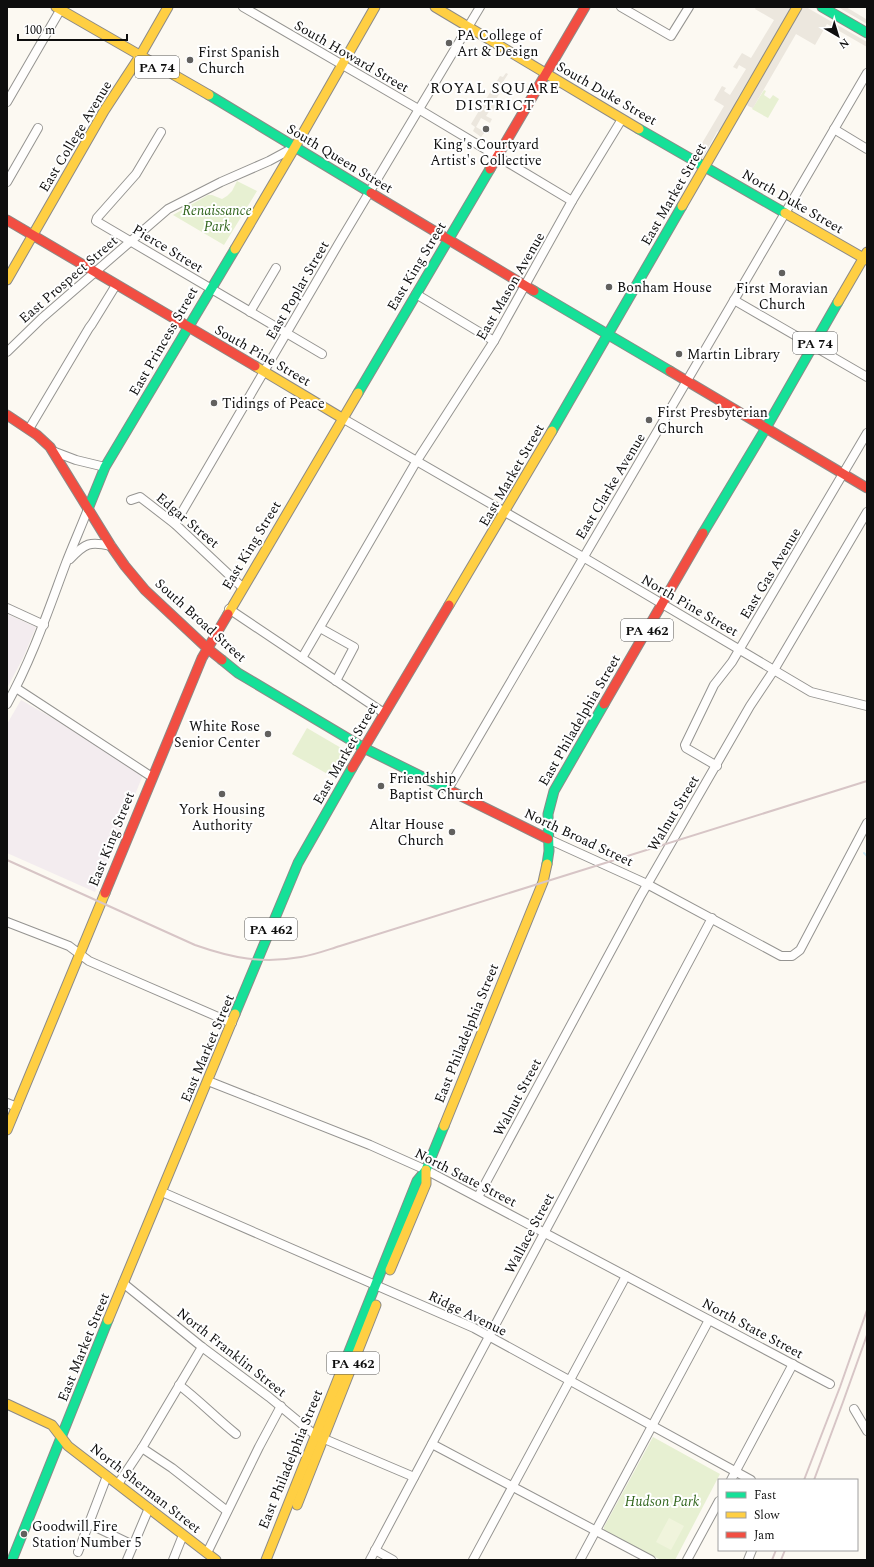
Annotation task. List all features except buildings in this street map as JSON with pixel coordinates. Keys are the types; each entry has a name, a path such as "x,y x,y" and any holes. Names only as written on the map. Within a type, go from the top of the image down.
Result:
{"main road":[{"name":"East College Avenue","path":"7,280 107,107 140,56 168,7"},
{"name":"East Princess Street","path":"88,509 105,467 295,147 375,7"},
{"name":"South Duke Street","path":"435,7 622,119 705,166"},
{"name":"East King Street","path":"7,1130 152,776 207,648 585,7"},
{"name":"East Market Street","path":"12,1560 124,1283 298,864 384,713 505,513 797,7"},
{"path":"822,7 867,33"},
{"name":"South Queen Street","path":"60,8 608,335"},
{"name":"North Duke Street","path":"705,166 785,213 866,256"},
{"name":"South Pine Street","path":"7,220 342,418"},
{"name":"East Philadelphia Street","path":"266,1560 319,1437 379,1286 417,1181 426,1170 543,882 549,852 549,803 554,791 723,498 766,428 866,256"},
{"name":"PA 74","path":"608,335 766,428"},
{"path":"7,415 40,436 55,452 88,509"},
{"path":"766,428 867,488"},
{"name":"South Broad Street","path":"88,509 125,566 145,590 207,648 238,673 364,748"},
{"name":"North Broad Street","path":"364,748 548,839"},
{"name":"North Sherman Street","path":"7,1404 52,1425 68,1446 216,1560"},
{"name":"East Philadelphia Street","path":"275,1560 319,1437"}],"street":[{"name":"South Howard Street","path":"243,7 572,201"},
{"name":"East Poplar Street","path":"174,524 480,7"},
{"path":"621,7 671,36 689,7"},
{"path":"7,102 60,8"},
{"name":"East Clarke Avenue","path":"448,789 867,72"},
{"name":"East Mason Avenue","path":"302,658 416,462 494,342 572,201 622,119"},
{"path":"7,182 38,128"},
{"path":"834,129 867,148"},
{"name":"Pierce Street","path":"161,132 136,174 96,221 322,354"},
{"name":"East Prospect Street","path":"7,352 42,318 96,273 130,241 168,209 295,147"},
{"path":"250,312 276,268"},
{"path":"29,429 88,328 116,285"},
{"path":"416,294 494,342"},
{"path":"734,300 867,376"},
{"name":"South Pine Street","path":"342,418 505,513"},
{"name":"East Gas Avenue","path":"717,766 685,747 714,685 732,662 867,433"},
{"path":"55,452 76,460 105,467"},
{"name":"Edgar Street","path":"131,500 140,498 174,524 242,587"},
{"name":"East Princess Street","path":"7,704 16,688 44,625 66,562 88,509"},
{"name":"Walnut Street","path":"478,1197 606,957 647,884 717,766 750,706 774,670 867,512"},
{"name":"North Pine Street","path":"505,513 583,557 811,692 867,706"},
{"path":"66,562 86,544 93,543 111,546"},
{"path":"7,608 44,625"},
{"path":"229,610 384,713"},
{"path":"320,628 354,647 336,681"},
{"path":"16,688 152,776"},
{"name":"North Broad Street","path":"548,839 647,884 781,956 792,956 800,950 867,824"},
{"name":"Wallace Street","path":"370,1560 712,918"},
{"path":"7,922 69,946 89,961 232,1023"},
{"name":"North State Street","path":"208,1081 370,1145 426,1170 830,1384"},
{"path":"7,1103 17,1107"},
{"name":"Ridge Avenue","path":"162,1192 379,1286 489,1336 749,1479"},
{"path":"473,1560 626,1276"},
{"name":"North Franklin Street","path":"124,1283 202,1347 281,1406 319,1437 414,1477"},
{"path":"580,1560 709,1320"},
{"path":"118,1484 142,1448 202,1347"},
{"path":"731,1479 793,1364"},
{"path":"179,1385 236,1434"},
{"path":"208,1553 227,1511 281,1406"},
{"path":"854,1409 867,1431"},
{"path":"432,1444 651,1560"},
{"path":"142,1448 172,1468 227,1511"},
{"path":"78,1552 107,1476"},
{"path":"688,1560 718,1503"},
{"path":"127,1560 149,1508"},
{"path":"89,1524 133,1545"},
{"path":"173,1560 183,1535"},
{"path":"375,1550 393,1560"}],"shaded area":[{"path":"756,7 793,7 737,99 734,110 725,126 717,132 702,159 695,155 724,106 714,100 722,86 726,88 724,91 730,95 746,69 739,65 737,69 733,67 742,53 751,58 774,20 755,9"},
{"path":"806,7 867,42 867,47 827,24 815,45 796,34 753,108 748,106 747,104 802,8"},
{"path":"838,7 846,7 866,19 867,24"},
{"path":"506,73 508,74 501,85 503,87 495,101 497,103 494,109 497,110 496,112 491,109 486,116 492,119 490,123 481,118 476,127 485,132 481,137 473,131 475,127 471,124 500,76 503,77"},
{"path":"7,614 36,627 23,658 7,688"},
{"path":"21,700 143,775 95,892 7,853 7,724"}],"green space":[{"path":"764,90 766,91 764,95 770,99 773,95 779,99 768,118 752,109"},
{"name":"Renaissance Park","path":"237,181 257,191 224,245 173,215 208,195 222,199 232,191"},
{"path":"307,728 348,752 333,777 292,754"},
{"name":"Hudson Park","path":"653,1437 720,1474 675,1560 661,1560 604,1531 604,1527"},
{"path":"669,1518 684,1526 671,1550 656,1542"}],"waterway":[{"path":"864,853 867,856"}],"railway":[{"path":"7,860 195,945 222,953 260,960 287,959 320,952 867,781"},
{"path":"804,1479 840,1387 867,1310"},
{"path":"814,1479 867,1335"},
{"path":"772,1560 776,1551"},
{"path":"781,1560 785,1551"}],"traffic: fast":[{"path":"822,7 867,33"},
{"path":"209,95 371,193"},
{"path":"639,129 785,213"},
{"path":"358,393 490,169"},
{"path":"552,431 682,206"},
{"path":"88,509 105,467 235,249"},
{"path":"534,291 670,371"},
{"path":"703,533 766,428 838,302"},
{"path":"222,660 238,673 364,748 453,792"},
{"path":"547,864 549,851 548,814 554,791 604,704"},
{"path":"235,1014 298,863 352,768"},
{"path":"344,1364 417,1181 426,1170 444,1126"},
{"path":"12,1560 108,1320"}],"traffic: slow":[{"path":"56,7 209,95"},
{"path":"7,280 104,111 140,56 168,7"},
{"path":"235,249 375,7"},
{"path":"435,7 639,129"},
{"path":"682,206 797,7"},
{"path":"785,213 867,260"},
{"path":"838,302 867,252"},
{"path":"255,366 342,418"},
{"path":"228,614 358,393"},
{"path":"449,605 552,431"},
{"path":"444,1126 543,882 547,864"},
{"path":"7,1130 105,893"},
{"path":"108,1320 235,1014"},
{"path":"390,1270 426,1184 426,1170"},
{"path":"297,1505 376,1305"},
{"path":"266,1560 344,1364"},
{"path":"7,1404 52,1425 68,1446 216,1560"}],"traffic: jam":[{"path":"490,169 585,7"},
{"path":"371,193 534,291"},
{"path":"7,220 255,366"},
{"path":"670,371 766,428"},
{"path":"7,415 37,435 50,447 111,546 145,590 207,648 222,660"},
{"path":"766,428 867,488"},
{"path":"604,704 703,533"},
{"path":"352,768 449,605"},
{"path":"105,893 202,658 228,614"},
{"path":"453,792 548,839"}],"place":[{"name":"PA College of Art & Design","path":"449,43"},
{"name":"First Spanish Church","path":"190,60"},
{"name":"King's Courtyard Artist's Collective","path":"486,129"},
{"name":"First Moravian Church","path":"782,273"},
{"name":"Bonham House","path":"609,287"},
{"name":"Martin Library","path":"679,354"},
{"name":"Tidings of Peace","path":"214,403"},
{"name":"First Presbyterian Church","path":"649,420"},
{"name":"White Rose Senior Center","path":"268,734"},
{"name":"Friendship Baptist Church","path":"381,786"},
{"name":"York Housing Authority","path":"222,794"},
{"name":"Altar House Church","path":"452,832"},
{"name":"Goodwill Fire Station Number 5","path":"24,1534"}],"district":[{"name":"ROYAL SQUARE DISTRICT","path":"495,96"}]}
